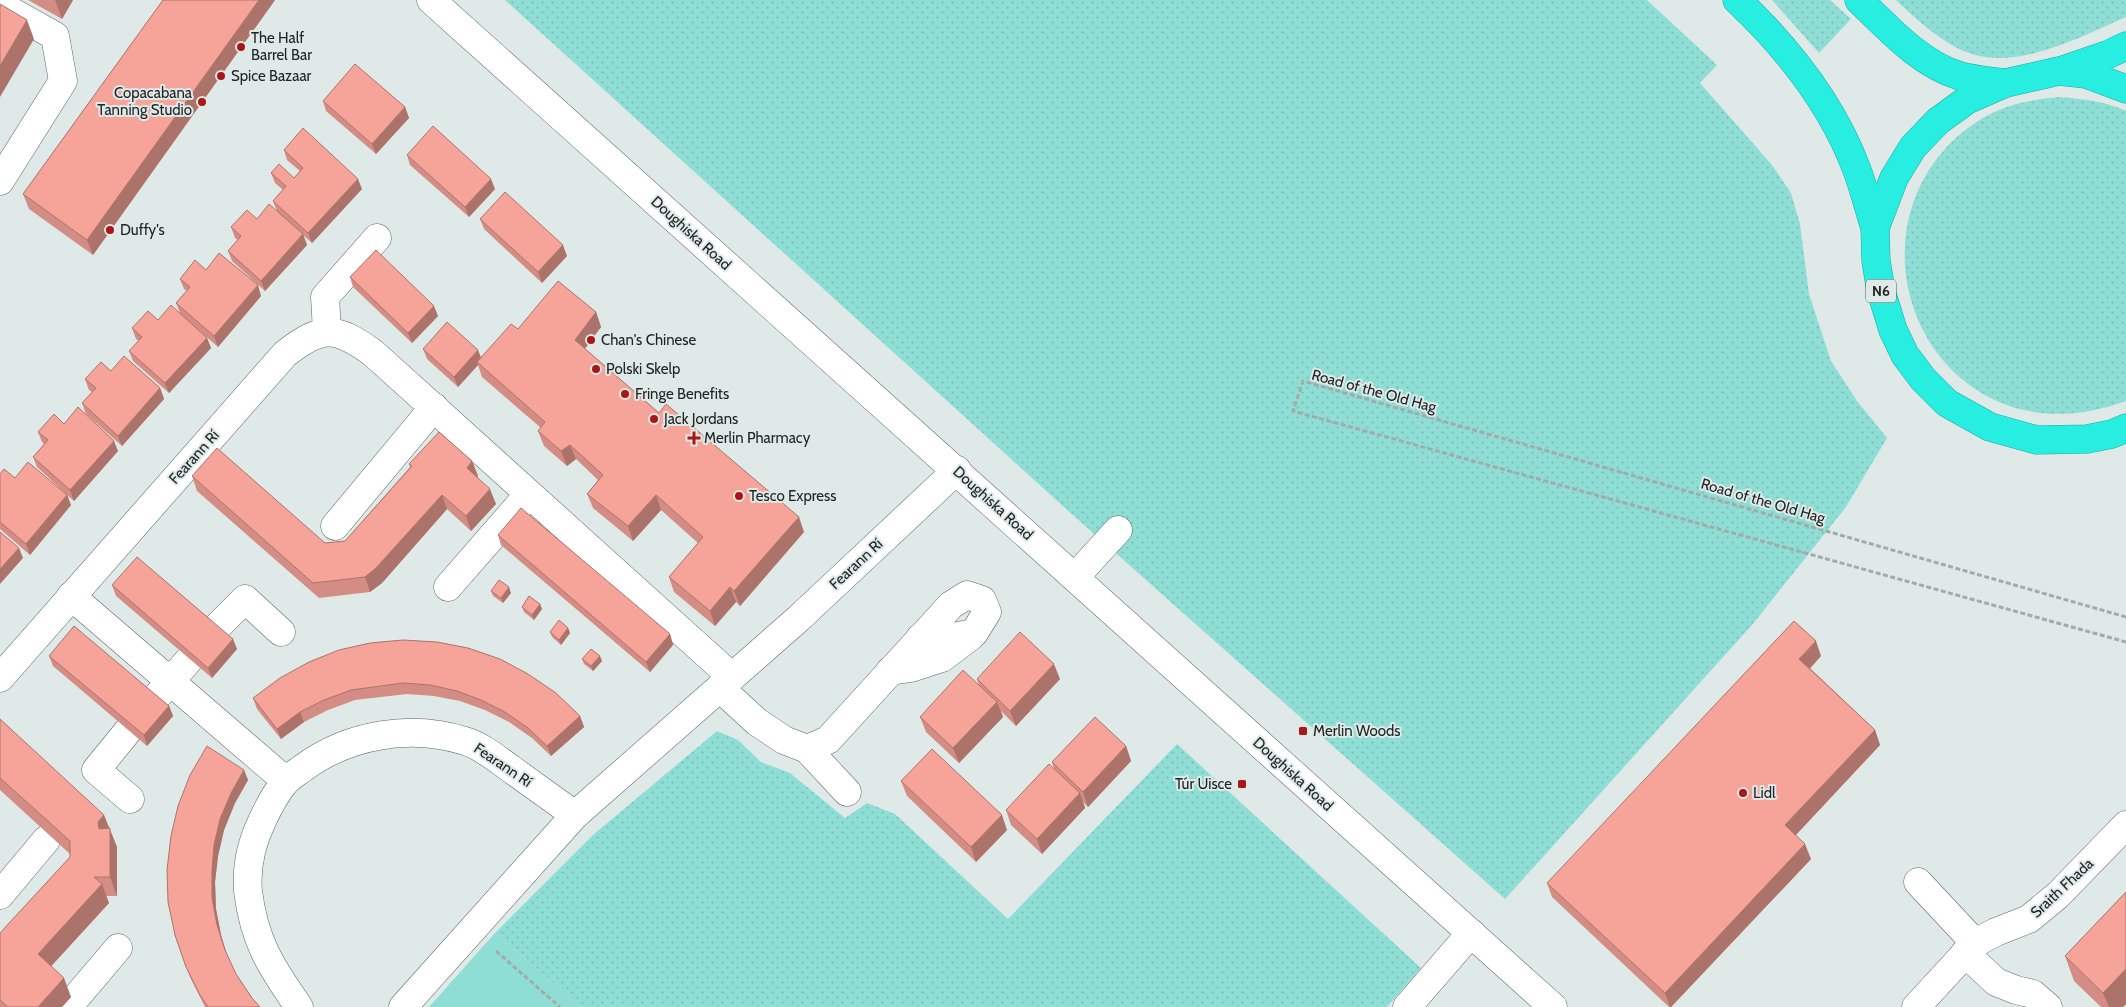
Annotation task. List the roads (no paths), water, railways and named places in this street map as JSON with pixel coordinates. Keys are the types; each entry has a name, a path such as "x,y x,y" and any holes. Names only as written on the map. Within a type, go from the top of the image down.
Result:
{"highway":[{"name":"N6","path":"1736,0 1796,62 1817,90 1857,169 1875,228 1876,261 1881,291 1892,330 1904,354 1923,379 1947,403 1990,427 2037,440 2087,439 2112,434 2126,428"},
{"name":"N6","path":"1859,0 1913,50 1929,61 1960,76 2006,83"},
{"name":"N6","path":"1875,228 1894,178 1913,147 1938,121 1967,100 2006,83 2059,71 2107,55 2126,46"},
{"name":"N6","path":"2059,71 2086,74 2126,89"}],"street":[{"name":"Doughiska Road","path":"430,0 1553,1007"},
{"path":"0,5 55,36 63,81 0,181"},
{"path":"377,238 325,297 327,331 352,338 373,353 529,494 726,682 758,722 784,740 807,749 847,792"},
{"name":"Fearann Rí","path":"0,678 285,354 303,340 327,331"},
{"path":"335,526 434,408"},
{"name":"Fearann Rí","path":"403,1007 575,815 798,619 956,470"},
{"path":"448,587 529,494"},
{"path":"1075,577 1118,530"},
{"path":"807,749 828,740 890,670 951,605 968,594 982,600 988,612 974,633 942,658 911,668 890,670"},
{"path":"72,596 286,781"},
{"path":"216,628 245,599 281,632"},
{"path":"920,638 943,639 974,633"},
{"path":"127,732 96,770 130,799"},
{"name":"Fearann Rí","path":"299,1007 264,954 255,927 248,889 249,857 257,832 267,811 286,781 312,762 338,748 362,740 400,732 434,733 468,741 492,755 575,815"},
{"name":"Sraith Fhada","path":"1916,1007 1970,948 1996,932 2029,919 2058,895 2126,825"},
{"path":"0,895 46,840"},
{"path":"1918,882 1996,982 2033,994 2048,1007"},
{"path":"1407,1007 1471,933"},
{"path":"68,1007 118,948"}],"place":[{"name":"The Half Barrel Bar","path":"241,47"},
{"name":"Spice Bazaar","path":"221,76"},
{"name":"Copacabana Tanning Studio","path":"202,102"},
{"name":"Duffy's","path":"110,230"},
{"name":"Chan's Chinese","path":"591,340"},
{"name":"Polski Skelp","path":"596,369"},
{"name":"Fringe Benefits","path":"625,394"},
{"name":"Jack Jordans","path":"654,419"},
{"name":"Merlin Pharmacy","path":"694,438"},
{"name":"Tesco Express","path":"739,496"},
{"name":"Merlin Woods","path":"1303,731"},
{"name":"Túr Uisce","path":"1242,784"},
{"name":"Lidl","path":"1743,793"}]}
